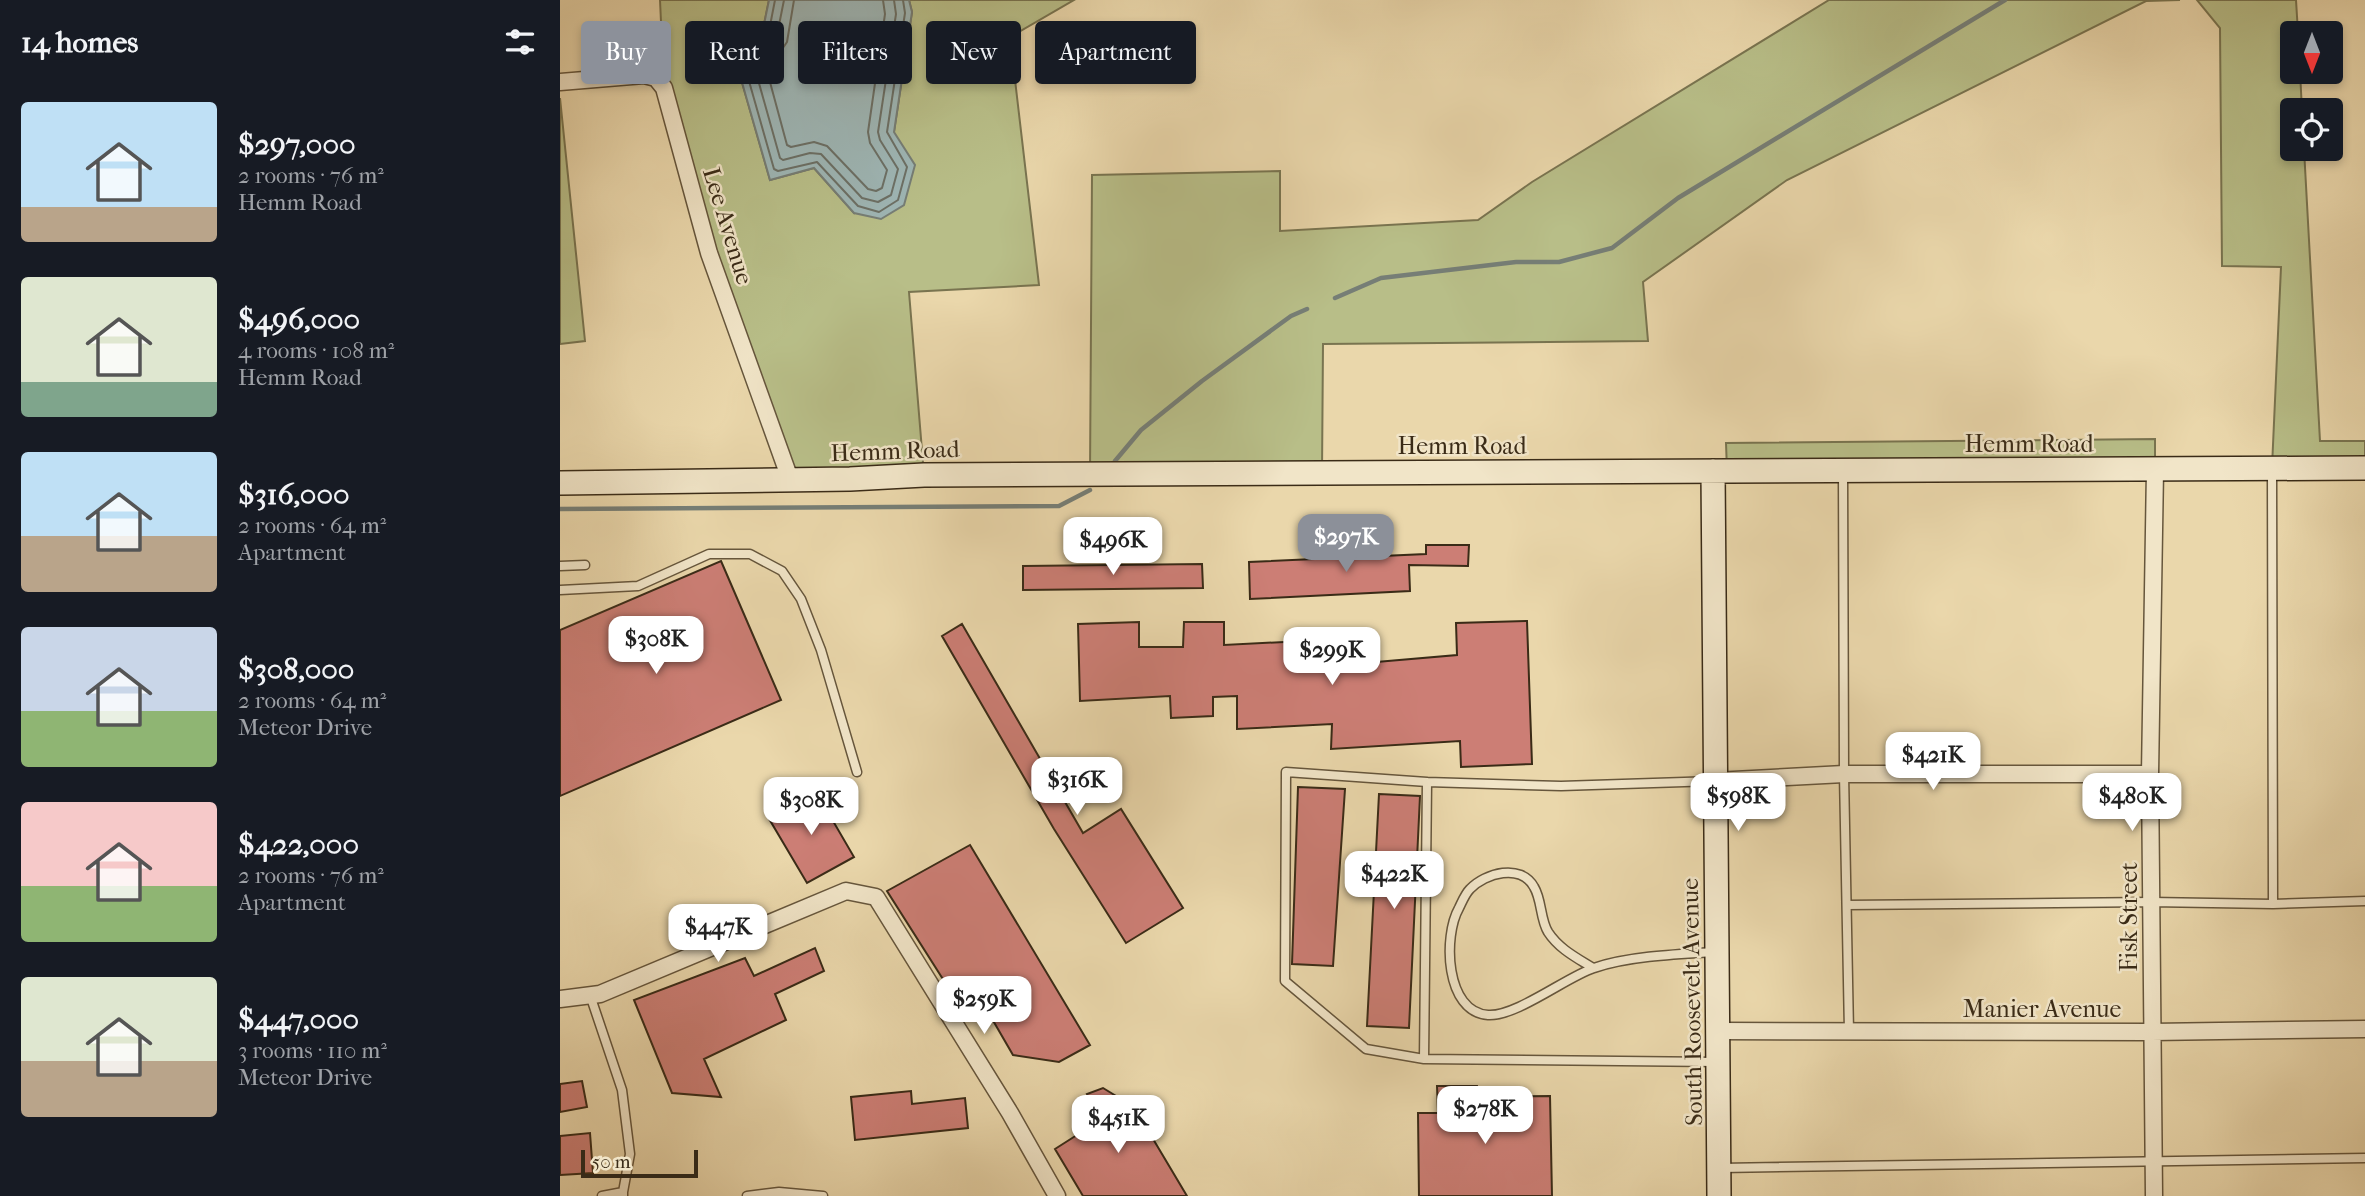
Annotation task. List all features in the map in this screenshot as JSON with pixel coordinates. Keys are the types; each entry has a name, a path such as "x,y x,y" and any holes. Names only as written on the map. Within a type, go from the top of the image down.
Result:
{"street":[{"name":"Lee Avenue","path":"560,82 644,75 656,78 664,88 709,253 790,479"},
{"name":"Hemm Road","path":"560,483 937,475 2365,468"},
{"name":"Fisk Street","path":"2154,1196 2150,774 2155,470"},
{"name":"South Roosevelt Avenue","path":"1713,471 1720,1031 1719,1196"},
{"path":"1715,781 1844,774 2150,774"},
{"path":"560,999 600,994 846,891 876,897 1010,1112 1057,1196"},
{"name":"Manier Avenue","path":"1720,1031 2152,1032 2365,1029"}],"lane":[{"path":"2272,467 2273,904"},
{"path":"1843,471 1844,774 1849,1032"},
{"path":"560,590 638,586 709,554 750,554 782,571 801,599 816,637 857,772"},
{"path":"560,566 585,565"},
{"path":"1715,781 1561,786 1427,782 1286,772 1285,981 1366,1049 1424,1059 1720,1062"},
{"path":"1424,1059 1427,782"},
{"path":"1594,968 1566,952 1547,931 1534,886 1524,876 1505,872 1487,878 1469,889 1453,919 1451,942 1455,989 1461,1000 1477,1012 1490,1015 1509,1010 1594,968 1675,954 1718,951"},
{"path":"1847,905 2151,902 2273,904 2365,901"},
{"path":"590,995 622,1090 630,1154 623,1194 602,1196"},
{"path":"1719,1168 2365,1158"},
{"path":"747,1196 779,1192 823,1196"}],"green space":[{"path":"660,0 769,0 765,21 685,21 685,84 742,84 770,180 814,168 854,213 894,132 901,84 912,84 912,12 909,0 1074,0 1021,31 1021,21 926,21 926,84 1015,84 1039,285 909,292 924,475 790,479 709,253 664,88 664,84 671,84 671,21 661,21"},
{"path":"1829,0 2180,0 2146,1 1787,180 1643,282 1648,341 1323,344 1322,473 1090,474 1092,175 1280,171 1280,231 1478,220 1532,182"},
{"path":"2197,0 2296,0 2297,21 2280,21 2280,84 2301,84 2301,98 2280,98 2280,161 2305,161 2320,441 2365,441 2365,468 2272,467 2281,267 2222,266 2220,28"},
{"path":"560,98 585,341 560,344"},
{"path":"2155,439 2155,470 1727,471 1726,443"}],"water":[{"path":"769,0 909,0 911,21 798,21 798,84 901,84 894,132 915,165 904,205 881,219 854,213 814,168 770,180 742,84 784,84 784,21 765,21"}],"building":[{"path":"1426,545 1469,545 1468,566 1409,565 1410,591 1250,599 1249,562 1426,554"},
{"path":"721,561 781,700 560,796 560,630"},
{"path":"1202,564 1203,588 1023,590 1023,566"},
{"path":"1527,621 1532,764 1461,767 1460,741 1331,749 1332,724 1237,729 1237,696 1213,697 1213,716 1171,718 1170,696 1080,701 1078,624 1139,622 1139,647 1183,647 1184,622 1224,622 1224,645 1304,641 1307,668 1457,655 1456,623"},
{"path":"962,624 1083,833 1121,809 1183,908 1126,943 1054,829 942,636"},
{"path":"1298,787 1345,789 1333,966 1292,964"},
{"path":"815,790 854,857 807,883 768,817"},
{"path":"1379,794 1420,796 1409,1028 1367,1026"},
{"path":"970,845 1090,1045 1059,1062 1013,1055 984,1005 967,1017 887,891"},
{"path":"815,948 824,971 775,994 786,1020 704,1059 721,1097 672,1093 634,1000 745,958 754,976"},
{"path":"582,1081 587,1107 560,1112 560,1084"},
{"path":"1437,1086 1477,1086 1478,1097 1550,1096 1552,1196 1419,1196 1418,1113 1438,1113"},
{"path":"1103,1088 1134,1107 1187,1196 1083,1196 1055,1149 1102,1119 1087,1094"},
{"path":"911,1091 912,1104 965,1098 968,1128 855,1140 851,1097"},
{"path":"590,1133 593,1173 560,1175 560,1136"}],"waterway":[{"path":"1335,298 1381,278 1516,262 1559,262 1612,248 1678,198 2005,0"},
{"path":"1115,461 1141,430 1202,381 1291,316 1307,309"},
{"path":"560,509 1059,506 1090,490"}]}
